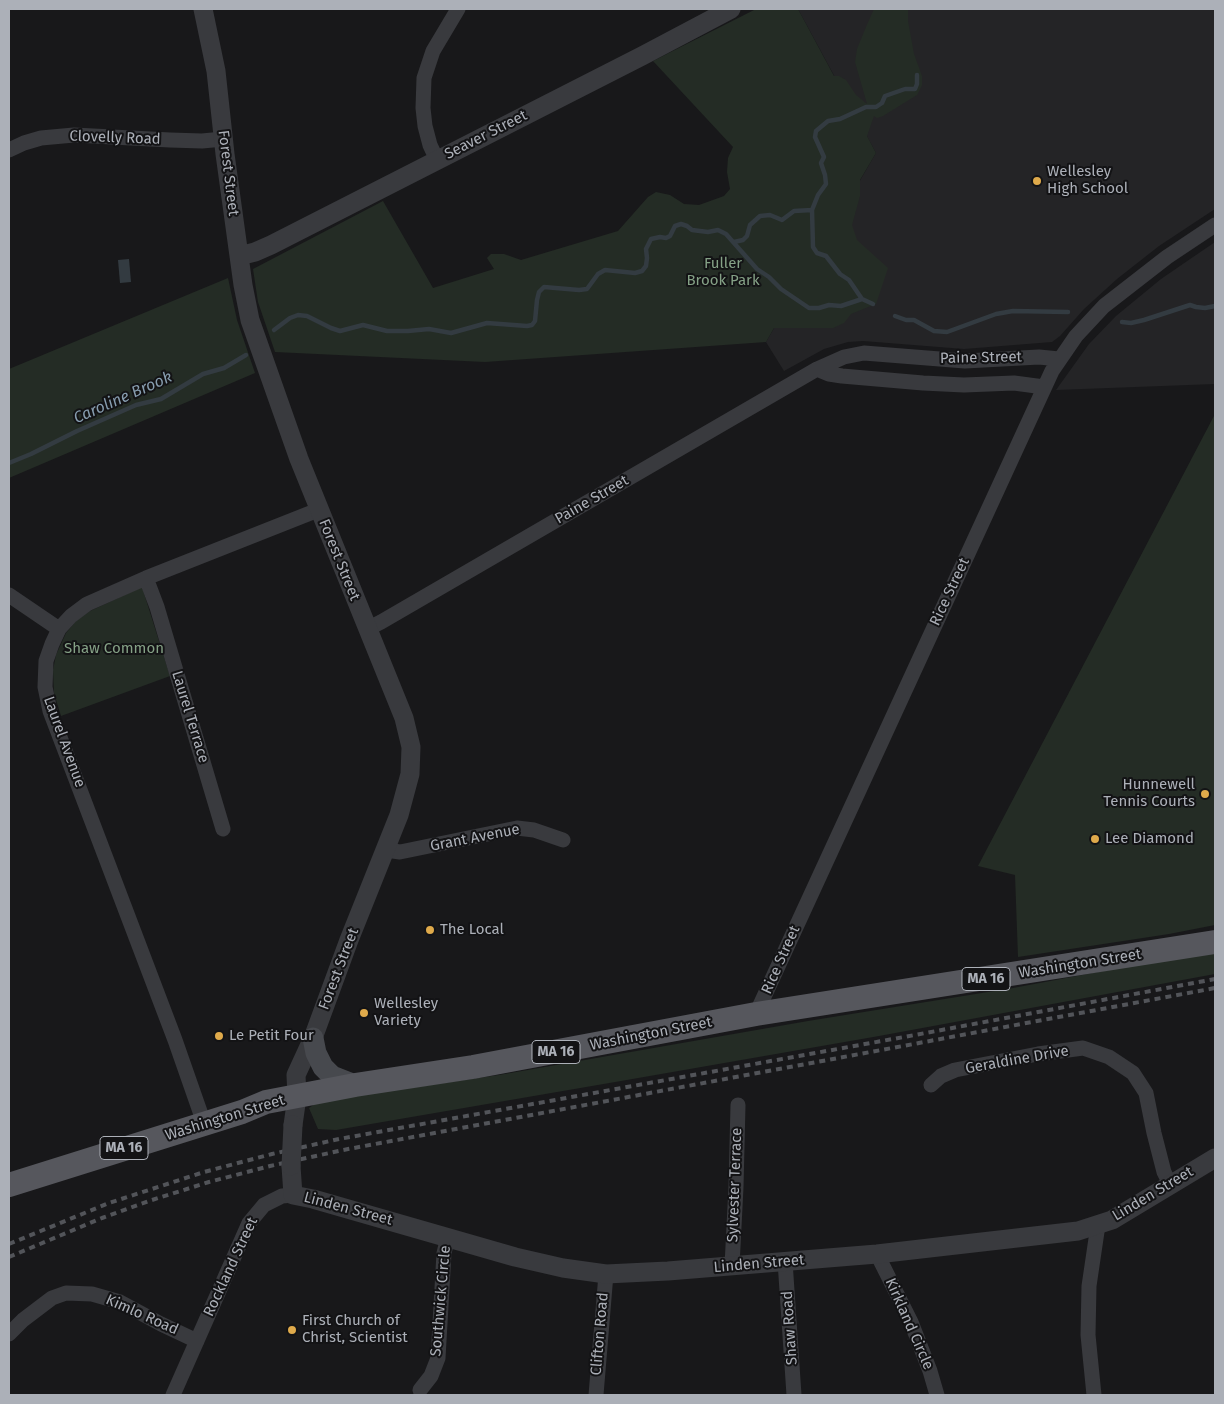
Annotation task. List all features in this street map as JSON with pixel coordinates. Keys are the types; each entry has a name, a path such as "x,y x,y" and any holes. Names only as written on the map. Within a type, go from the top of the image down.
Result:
{"main road":[{"name":"Washington Street","path":"9,1185 242,1112 266,1102 355,1085 473,1067 756,1014 1215,942"},
{"path":"313,1038 316,1053 323,1067 332,1076 355,1085"}],"street":[{"name":"Forest Street","path":"203,9 215,66 223,139 247,309 318,510 404,718 411,747 412,765 408,783 386,850 349,940 313,1038 296,1075 297,1097"},
{"path":"437,160 430,145 425,126 424,78 433,51 458,9"},
{"name":"Seaver Street","path":"239,256 272,245 731,9"},
{"name":"Clovelly Road","path":"9,150 41,138 74,135 202,141 223,139"},
{"name":"Rice Street","path":"756,1014 1044,387 1059,359 1085,325 1104,306 1167,257 1215,225"},
{"name":"Paine Street","path":"367,629 816,369 844,357 864,354 965,361 1039,357 1059,359"},
{"name":"Paine Street","path":"816,369 842,376 930,384 964,385 1014,382 1044,387"},
{"name":"Laurel Avenue","path":"204,1123 175,1040 48,703 45,687 45,669 48,653 59,629 71,616 87,604 146,578 318,510"},
{"name":"Laurel Terrace","path":"146,578 157,607 223,829"},
{"path":"9,594 59,629"},
{"name":"Grant Avenue","path":"386,850 400,852 517,828 534,830 563,840"},
{"name":"Geraldine Drive","path":"931,1085 941,1076 955,1070 1038,1054 1083,1048 1108,1057 1133,1073 1146,1093 1164,1172 1170,1184"},
{"path":"293,1195 291,1166 293,1125 297,1097"},
{"name":"Sylvester Terrace","path":"732,1266 738,1105"},
{"name":"Linden Street","path":"293,1195 524,1259 562,1268 606,1274 668,1271 877,1254 1078,1231 1098,1225 1131,1210 1170,1184 1215,1158"},
{"name":"Rockland Street","path":"173,1395 252,1218 260,1208 270,1202 282,1196 293,1195"},
{"path":"1094,1395 1088,1335 1089,1286 1098,1225"},
{"name":"Southwick Circle","path":"420,1390 431,1376 438,1358 444,1253 448,1237"},
{"name":"Kirkland Circle","path":"877,1254 911,1322 930,1370 936,1395"},
{"name":"Shaw Road","path":"785,1261 794,1395"},
{"name":"Clifton Road","path":"596,1395 606,1274"},
{"name":"Kimlo Road","path":"9,1334 23,1320 52,1298 66,1294 92,1294 120,1302 160,1324 197,1340"}],"shaded area":[{"name":"Wellesley High School","path":"798,9 1215,9 1215,209 1159,246 1117,279 1052,342 964,349 863,341 848,342 824,349 784,371 766,342 876,153"},
{"path":"1215,242 1215,384 1056,390 1089,344 1116,316 1161,279"},
{"path":"129,259 131,282 120,283 118,260"}],"green space":[{"name":"Fuller Brook Park","path":"756,9 798,9 834,76 839,76 846,80 856,95 867,104 855,62 857,49 866,27 874,9 908,9 908,21 914,54 922,76 922,85 917,95 883,116 877,118 874,116 867,136 876,153 860,180 860,196 852,225 857,240 888,268 876,304 851,314 844,323 833,328 774,328 766,342 485,362 275,352 258,302 253,269 383,201 433,288 494,269 487,258 491,254 504,254 521,260 618,231 648,197 656,192 670,195 684,204 699,205 724,196 730,189 727,172 728,158 733,147 653,61"},
{"path":"228,278 237,320 255,373 9,478 9,369"},
{"path":"1215,414 1215,925 1169,934 1018,957 1015,875 978,866"},
{"name":"Shaw Common","path":"142,587 170,676 61,716 54,693 53,670 56,655 66,633 76,621 90,611"},
{"path":"1215,950 1215,974 621,1081 336,1130 318,1129 309,1108 319,1101 499,1075 808,1021 1013,988"}],"waterway":[{"path":"734,242 743,240 747,236 750,225 760,216 770,215 782,220 794,211 812,210 818,195 826,184 821,163 824,157 815,137 816,131 828,121 840,119 866,107 876,107 882,103 885,96 905,89 915,89 917,75"},
{"path":"812,210 813,247 817,253 826,256 840,274 849,280 862,299"},
{"name":"Caroline Brook","path":"274,330 290,318 298,315 307,316 340,331 363,325 387,331 429,329 451,333 487,323 532,325 535,321 539,292 544,287 587,289 598,274 605,270 635,273 642,271 646,266 646,249 651,239 666,238 670,236 675,226 681,224 692,230 708,232 718,230 726,234 757,269 769,277 781,289 809,308 829,305 841,306 862,299 873,304"},
{"name":"Caroline Brook","path":"1122,322 1131,323 1144,320 1190,305 1205,308 1215,306"},
{"name":"Caroline Brook","path":"895,316 906,320 914,320 934,331 947,332 996,314 1013,311 1068,312"},
{"name":"Caroline Brook","path":"9,463 136,405 161,399 203,374 224,368 246,355"}],"railway":[{"path":"9,1244 109,1203 204,1172 339,1139 1215,979"},
{"path":"9,1257 102,1218 152,1200 209,1182 270,1166 343,1150 1215,988"}],"place":[{"name":"Wellesley High School","path":"1037,181"},
{"name":"Hunnewell Tennis Courts","path":"1205,794"},
{"name":"Lee Diamond","path":"1095,839"},
{"name":"The Local","path":"430,930"},
{"name":"Wellesley Variety","path":"364,1013"},
{"name":"Le Petit Four","path":"219,1036"},
{"name":"First Church of Christ, Scientist","path":"292,1330"}]}
